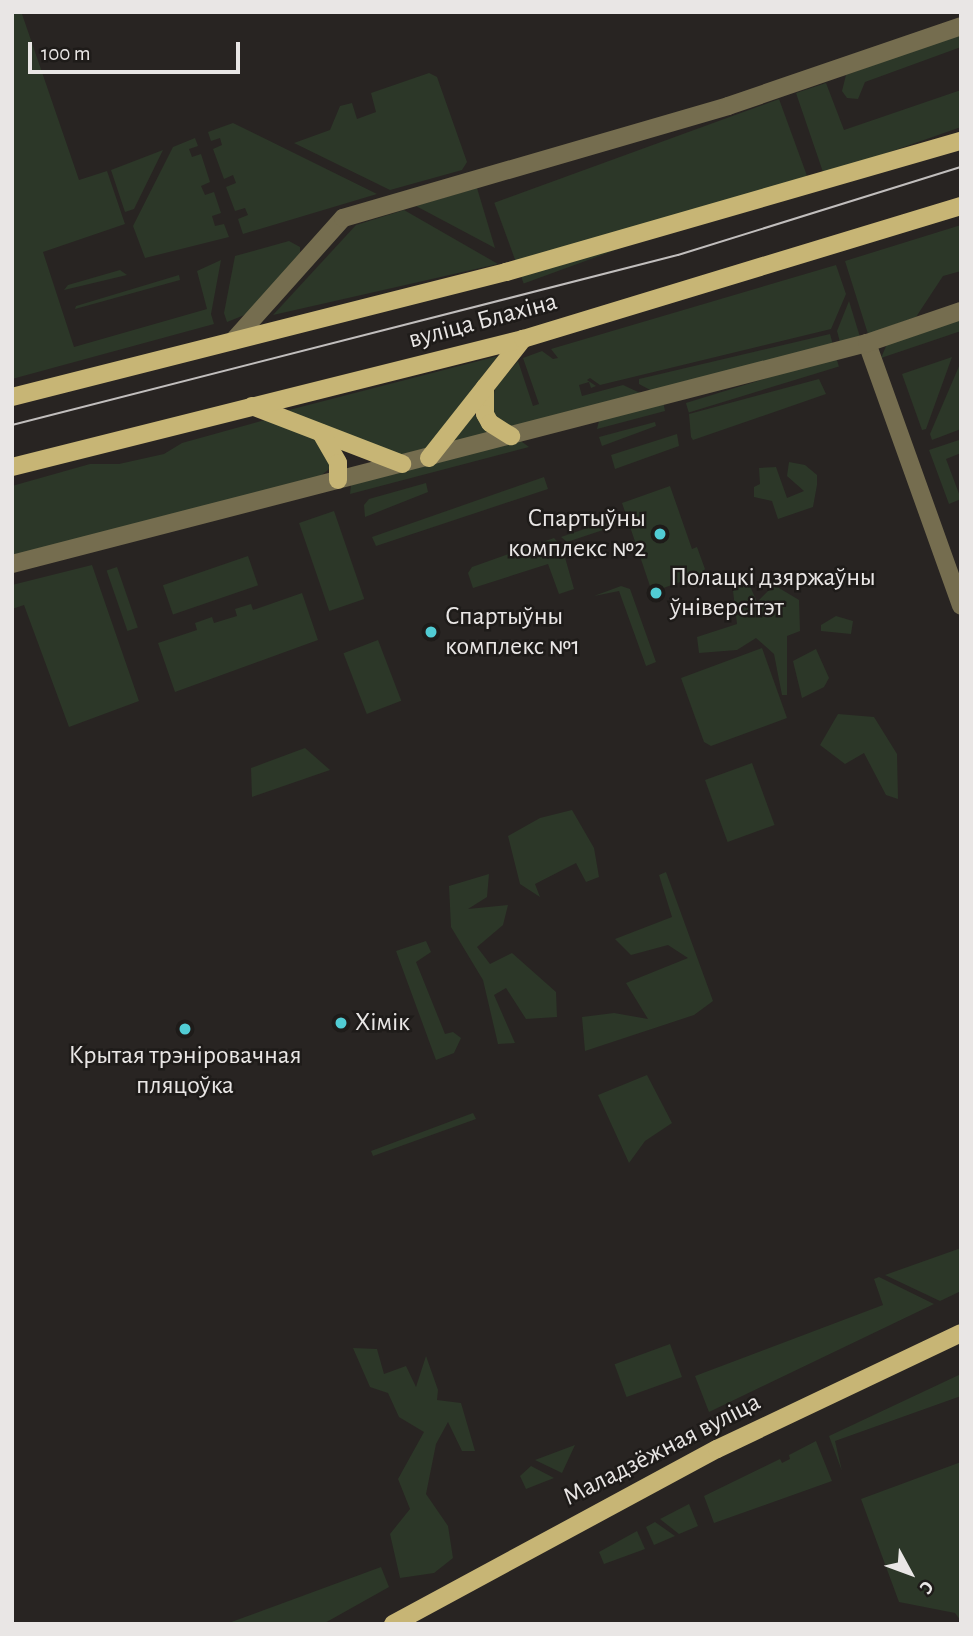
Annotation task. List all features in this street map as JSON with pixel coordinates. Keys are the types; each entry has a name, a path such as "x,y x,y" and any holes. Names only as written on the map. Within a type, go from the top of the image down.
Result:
{"main road":[{"name":"вуліца Блахіна","path":"12,397 506,272 961,141"},
{"name":"вуліца Блахіна","path":"12,467 523,340 961,206"},
{"path":"429,458 523,340"},
{"path":"485,387 485,414 490,423 511,436"},
{"path":"252,406 402,464"},
{"path":"321,433 335,456 338,480"},
{"name":"Маладзёжная вуліца","path":"393,1624 697,1460 961,1333"}],"street":[{"path":"233,341 343,218 728,106 961,26"},
{"path":"12,564 867,343 961,311"},
{"path":"867,343 961,606"}],"green space":[{"path":"12,12 22,14 79,180 107,171 125,224 43,252 74,347 207,309 197,271 221,260 211,314 214,324 12,379"},
{"path":"961,33 961,47 865,82 858,99 847,98 842,91 846,75"},
{"path":"429,73 437,77 467,162 462,170 390,190 294,143 330,130 340,106 352,103 357,119 376,112 371,93"},
{"path":"826,83 844,130 961,90 961,127 824,175 796,93"},
{"path":"779,99 808,180 524,283 494,203"},
{"path":"233,123 377,194 243,234 238,219 248,215 245,208 235,211 226,187 236,183 233,175 224,179 213,149 222,145 220,138 211,141 208,132"},
{"path":"195,138 198,146 189,149 192,157 201,154 210,182 201,186 205,195 214,192 221,213 212,216 215,226 224,224 229,237 145,258 133,226 173,147"},
{"path":"163,150 134,209 125,212 111,170"},
{"path":"477,188 495,248 416,206"},
{"path":"404,210 498,264 273,315 356,225"},
{"path":"961,225 961,271 943,276 916,317 868,334 845,261"},
{"path":"289,241 300,247 300,253 247,314 227,322 224,313 235,256"},
{"path":"836,265 846,294 831,329 600,385 590,378 587,380 596,386 591,388 589,382 579,385 582,396 623,385 649,397 507,428 491,411 495,388 518,361 533,406 539,404 523,358 542,351 553,359 558,358 551,349"},
{"path":"120,270 127,275 64,290 68,285"},
{"path":"179,275 180,280 75,309 76,306"},
{"path":"849,301 860,337 840,342 837,331"},
{"path":"961,318 961,331 881,358 887,344"},
{"path":"830,334 833,345 654,392 639,384 639,379"},
{"path":"498,356 423,453 404,458 285,411"},
{"path":"836,357 839,367 689,412 686,403"},
{"path":"952,357 926,429 922,430 902,374"},
{"path":"960,364 961,429 932,440 930,434"},
{"path":"819,379 826,394 693,440 691,437 689,414"},
{"path":"663,401 665,411 597,429 599,421"},
{"path":"473,412 486,430 498,436 440,450"},
{"path":"265,420 317,437 332,462 328,470 318,478 12,557 12,486 90,464 119,464 164,454 182,443"},
{"path":"655,422 656,426 602,446 599,437"},
{"path":"677,434 679,446 615,469 611,455"},
{"path":"518,439 529,447 350,494 351,485"},
{"path":"959,440 961,453 946,459 961,499 949,504 929,450"},
{"path":"789,462 805,465 817,475 813,507 778,519 772,501 754,497 754,487 760,484 759,468 776,467 787,498 804,491 787,476"},
{"path":"544,477 548,489 376,546 372,537"},
{"path":"426,483 428,492 365,517 364,505 369,499"},
{"name":"Спартыўны комплекс №2","path":"670,486 692,549 697,547 705,569 700,575 652,592 622,503"},
{"path":"334,511 364,599 329,611 299,523"},
{"path":"605,522 612,527 567,542 561,537"},
{"path":"554,538 562,547 574,589 559,594 548,564 473,588 468,573 472,567"},
{"path":"248,556 258,585 173,615 163,585"},
{"path":"92,565 139,701 69,727 24,605 12,609 12,585"},
{"path":"117,567 138,628 127,631 107,571"},
{"path":"746,577 757,602 774,585 799,600 800,631 787,636 787,695 782,695 774,654 756,638 737,650 699,653 697,637 737,624 733,591"},
{"path":"621,586 630,589 656,662 646,666 619,591 594,596"},
{"path":"302,593 318,640 175,692 158,643 197,630 195,623 212,617 214,623 237,616 235,609 251,604 253,610"},
{"path":"836,616 853,621 851,634 821,631 821,625"},
{"path":"378,640 401,701 367,714 343,653"},
{"path":"762,648 787,718 711,746 704,742 681,678"},
{"path":"816,649 829,678 824,687 802,698 793,661"},
{"path":"838,714 874,717 897,754 898,799 886,795 864,753 845,764 820,745"},
{"path":"305,748 330,770 252,797 251,768"},
{"path":"752,763 775,825 728,842 705,780"},
{"path":"572,810 594,848 599,877 586,882 576,863 535,884 540,897 520,884 508,836 540,818"},
{"path":"666,872 713,1001 694,1015 585,1051 582,1017 614,1013 648,1019 626,983 688,958 668,945 631,955 615,939 672,917 659,875"},
{"path":"489,874 487,897 468,909 508,905 503,925 477,947 490,964 512,953 556,992 557,1017 526,1019 506,988 494,995 515,1043 498,1044 483,980 451,927 449,886"},
{"path":"426,941 431,952 416,962 445,1034 453,1032 461,1038 454,1053 436,1060 396,951"},
{"path":"647,1075 672,1123 645,1141 629,1163 598,1095"},
{"path":"473,1113 476,1119 373,1156 371,1151"},
{"path":"961,1248 961,1291 940,1301 885,1275"},
{"path":"879,1277 934,1304 709,1412 695,1376 883,1305 874,1279"},
{"path":"670,1344 682,1377 627,1397 615,1364"},
{"path":"353,1348 377,1349 384,1374 406,1366 416,1387 426,1356 438,1390 437,1400 461,1403 475,1451 462,1451 448,1422 436,1444 426,1494 448,1526 453,1558 434,1573 400,1578 390,1534 410,1509 398,1479 424,1432 399,1417 388,1393 370,1387"},
{"path":"961,1374 961,1396 835,1441 842,1471 829,1436"},
{"path":"816,1441 832,1481 714,1523 704,1496 780,1459 782,1463 790,1459 789,1455"},
{"path":"575,1445 562,1473 535,1460"},
{"path":"961,1462 961,1621 955,1613 899,1602 861,1499"},
{"path":"531,1466 554,1478 526,1489 520,1476"},
{"path":"689,1504 698,1526 679,1534 660,1519"},
{"path":"655,1522 675,1536 654,1545 646,1527"},
{"path":"637,1531 645,1549 604,1564 599,1552"},
{"path":"381,1567 389,1587 323,1624 226,1624"}],"tram line":[{"path":"12,425 678,255 961,167"}],"place":[{"name":"Спартыўны комплекс №2","path":"660,534"},
{"name":"Полацкі дзяржаўны ўніверсітэт","path":"656,593"},
{"name":"Спартыўны комплекс №1","path":"431,632"},
{"name":"Хімік","path":"341,1023"},
{"name":"Крытая трэніровачная пляцоўка","path":"185,1029"}]}
